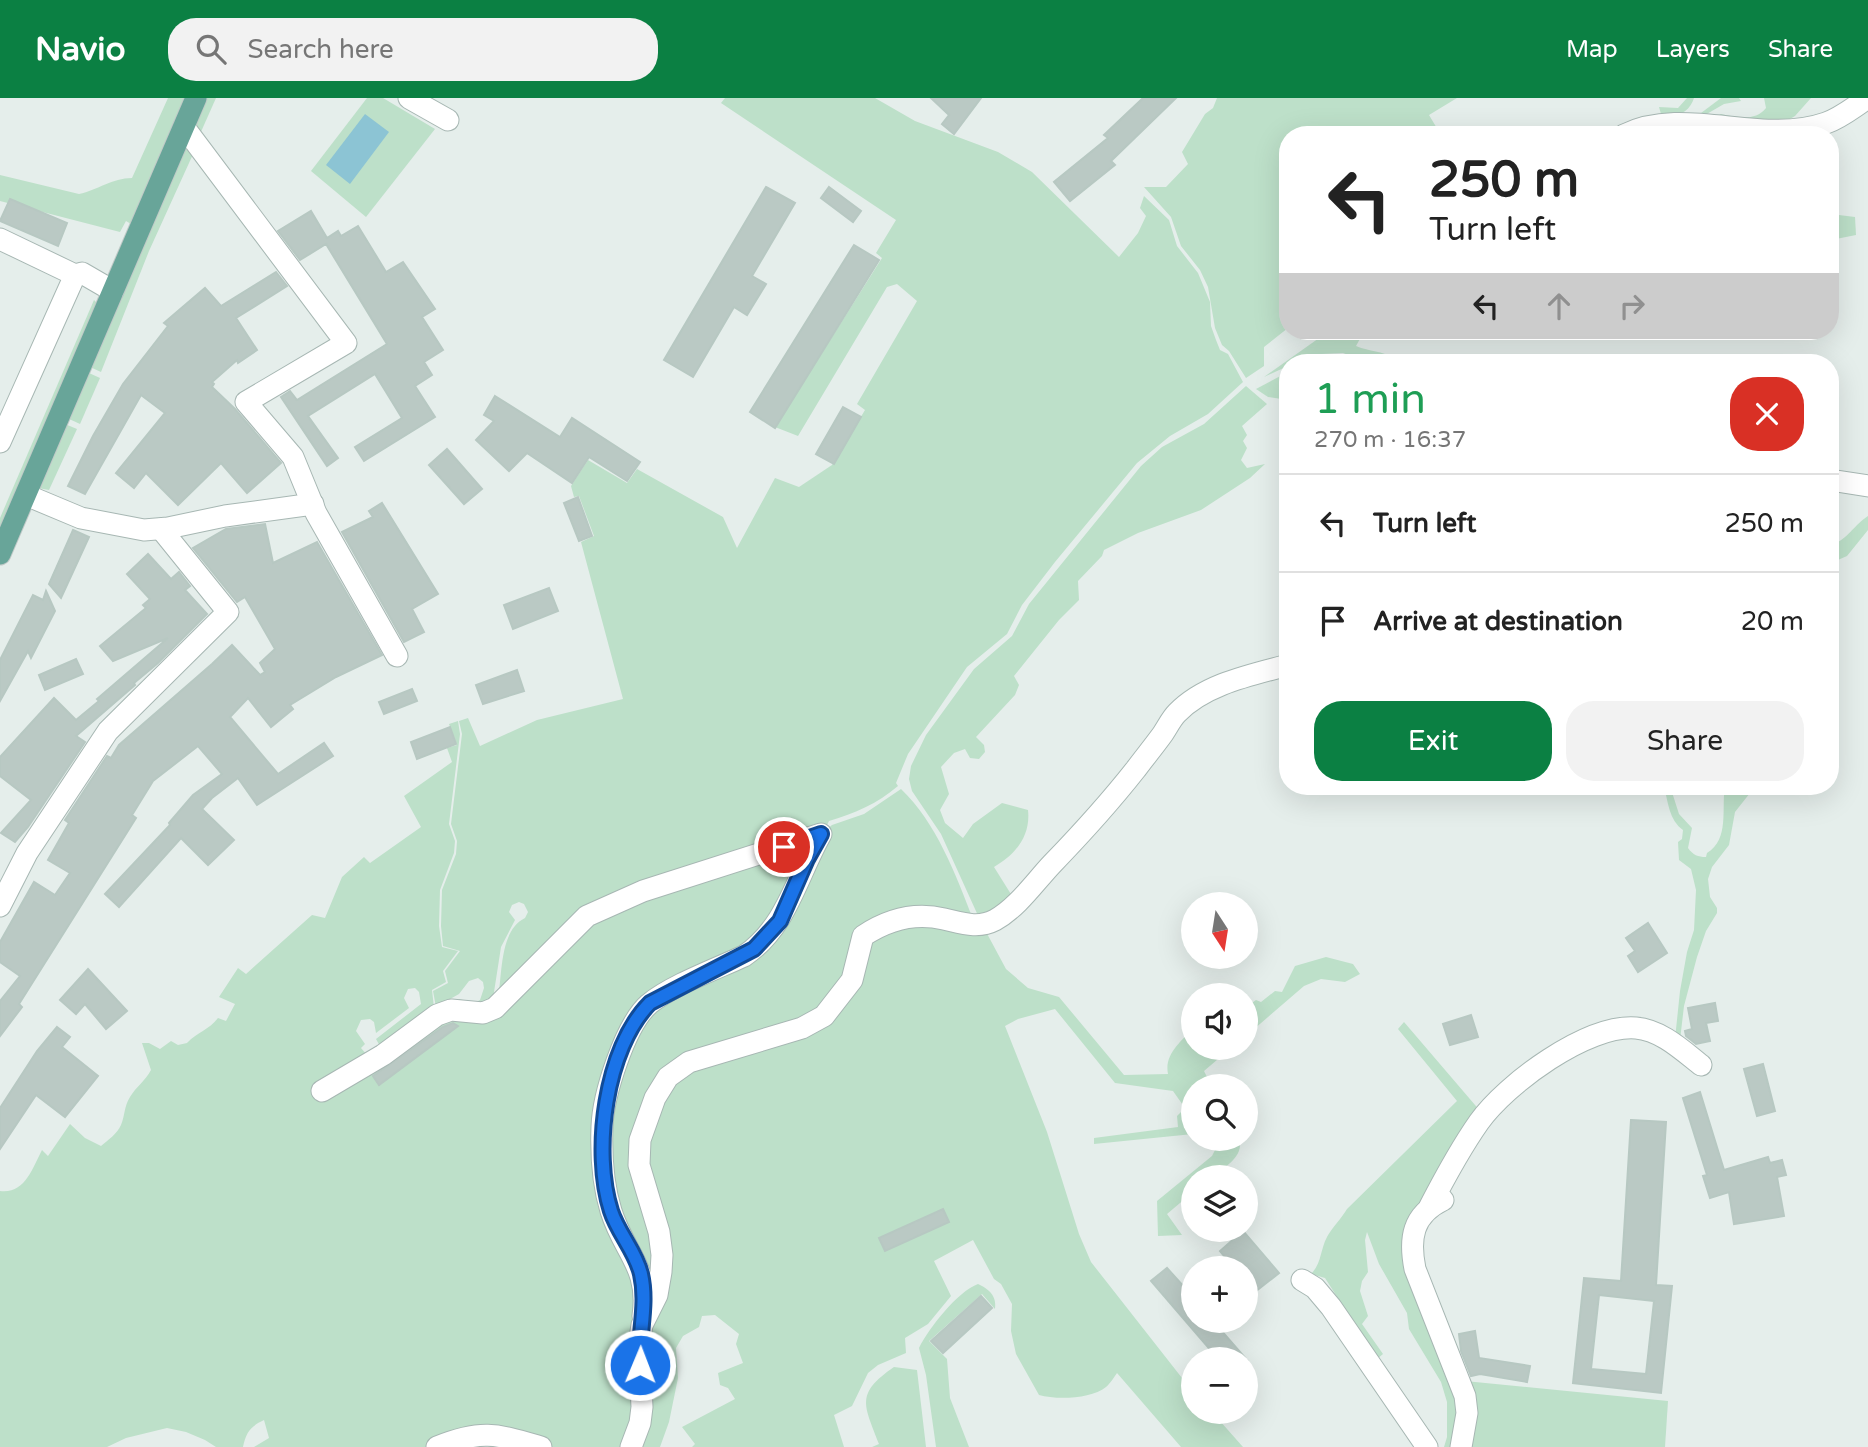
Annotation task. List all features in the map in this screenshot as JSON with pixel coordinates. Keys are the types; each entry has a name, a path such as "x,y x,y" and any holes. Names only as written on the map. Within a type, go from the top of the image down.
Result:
{"main road":[{"path":"0,554 196,98"}],"street":[{"path":"1813,126 1828,123 1868,98"},
{"path":"419,100 448,120"},
{"path":"1661,126 1677,122 1713,126"},
{"path":"184,127 346,343 246,402 293,457 313,504 397,656"},
{"path":"0,239 75,275 82,273 113,291"},
{"path":"0,443 75,275"},
{"path":"1839,481 1868,486"},
{"path":"26,495 80,518 144,530 313,504"},
{"path":"0,906 27,853 108,731 228,612 160,529"},
{"path":"642,1325 657,1295 662,1255 659,1232 639,1165 640,1140 645,1120 668,1077 689,1062 706,1055 802,1028 824,1016 852,980 863,936 880,925 899,919 920,918 942,918 961,924 979,925 995,920 1081,835 1178,713 1222,685 1279,668"},
{"path":"322,1091 383,1055 437,1015 451,1010 483,1013 495,1008 587,916 643,891 821,834 780,921 754,949 650,1003 637,1016 605,1105 602,1126 604,1186 612,1214 640,1271 645,1303 639,1345 642,1407 640,1423 631,1447"},
{"path":"1461,1447 1467,1413 1465,1396 1415,1269 1411,1248 1413,1231 1437,1203 1448,1170 1479,1122 1496,1102 1554,1056 1596,1033 1637,1028 1655,1032 1701,1065"},
{"path":"1301,1280 1315,1288 1331,1307 1427,1447"},
{"path":"438,1447 463,1437 483,1434 541,1447"}],"green space":[{"path":"168,98 186,98 131,224 126,221 120,232 0,201 0,175 79,194 118,180 132,178"},
{"path":"205,98 216,98 200,134 193,126"},
{"path":"367,98 383,98 435,129 366,217 311,171"},
{"path":"725,98 875,98 915,121 998,152 1032,172 1119,257 1138,233 1146,216 1140,208 1144,196 1169,220 1177,246 1198,273 1210,302 1211,326 1220,350 1228,354 1243,382 1208,414 1170,436 1137,463 1022,605 1007,634 967,667 908,754 896,783 898,786 865,807 829,821 824,831 611,901 497,1003 506,944 516,924 525,918 528,912 524,904 519,902 512,905 509,912 515,920 501,947 492,1005 451,1007 459,999 474,1003 480,1000 484,988 483,982 478,978 469,981 459,994 436,1007 433,991 448,983 445,971 460,951 443,946 441,926 442,890 456,854 457,841 451,824 462,734 459,721 468,718 480,746 537,720 623,699 581,542 594,536 579,496 574,497 571,486 588,460 627,483 637,469 723,517 737,548 775,478 799,487 832,465 865,410 857,404 917,301 897,284 887,287 798,436 775,427 882,258 876,253 896,220 721,103"},
{"path":"1217,98 1457,98 1429,115 1436,126 1279,126 1279,335 1264,347 1264,366 1246,378 1229,351 1222,345 1215,328 1208,287 1200,270 1181,246 1171,217 1144,187 1166,187 1188,164 1182,152 1205,114 1213,108"},
{"path":"1687,98 1694,98 1681,114 1661,114 1659,107 1678,108"},
{"path":"1721,98 1739,98 1741,101 1724,104 1705,115 1701,113"},
{"path":"1764,98 1811,98 1795,116 1783,123 1711,120 1721,114 1745,117 1756,115 1766,108"},
{"path":"183,145 194,152 149,251 101,372 90,367"},
{"path":"1839,215 1855,217 1856,235 1839,238"},
{"path":"94,300 97,303 0,531 0,518"},
{"path":"1316,340 1359,340 1356,346 1385,354 1343,353 1296,354"},
{"path":"89,373 100,378 80,424 67,418"},
{"path":"1279,377 1279,399 1268,397 1256,389"},
{"path":"1246,386 1267,404 1242,426 1247,435 1243,441 1247,448 1241,460 1247,468 1265,464 1250,478 1201,510 1138,533 1104,550 1102,556 1078,581 1079,600 1059,620 1014,676 1019,685 1015,695 976,737 984,745 985,752 979,759 970,758 965,749 954,753 941,767 949,794 940,810 945,823 963,838 973,824 1002,803 1028,810 1027,828 1020,844 1009,857 994,867 1014,899 980,920 941,834 912,791 909,779 911,766 926,735 974,669 1012,636 1029,604 1141,466 1162,447 1204,424"},
{"path":"65,424 77,429 49,490 38,488"},
{"path":"1868,516 1868,530 1847,556 1839,560 1839,541"},
{"path":"458,721 460,734 449,824 455,841 454,853 440,890 439,926 442,947 458,951 443,971 446,982 432,990 434,1008 381,1048 376,1039 421,1004 419,992 415,988 408,989 404,998 409,1008 376,1033 374,1022 370,1019 361,1020 356,1031 365,1044 361,1048 367,1055 319,1086 323,1093 384,1057 438,1017 451,1013 484,1016 497,1010 588,918 644,894 815,840 785,902 768,930 743,953 648,1001 632,1022 614,1066 600,1128 600,1170 608,1212 638,1275 641,1293 634,1357 634,1419 625,1447 548,1447 500,1431 480,1429 465,1432 429,1447 254,1447 269,1438 264,1420 250,1430 243,1447 216,1447 186,1432 167,1428 126,1438 107,1447 0,1447 0,1191 16,1189 22,1184 42,1150 48,1156 70,1124 85,1138 101,1146 121,1125 130,1097 151,1070 142,1043 149,1043 160,1049 171,1041 178,1045 187,1043 218,1018 226,1021 235,1004 219,997 238,968 246,974 312,915 325,918 342,877 364,857 370,863 421,827 404,796 452,762 447,748 457,745 449,724"},
{"path":"901,789 935,833 973,919 891,913 824,1009 686,1057 638,1124 656,1233 650,1301 614,1213 608,1105 652,1005 745,958 827,829 864,814"},
{"path":"1666,795 1673,795 1679,814 1692,828 1688,848 1698,856 1706,857 1719,840 1722,831 1724,795 1748,795 1735,812 1729,845 1712,867 1708,879 1710,897 1717,913 1706,931 1697,957 1684,1006 1680,1040 1675,1039 1680,991 1694,930 1696,890 1691,869 1679,860 1678,842 1682,839 1683,830 1672,816"},
{"path":"905,923 984,928 1006,969 1028,988 1059,997 1124,1075 1168,1074 1171,1054 1181,1041 1181,1060 1217,1060 1204,1071 1206,1074 1181,1074 1181,1102 1173,1091 1115,1083 1055,1009 1018,1019 1005,1026 1047,1132 1079,1234 1091,1262 1181,1377 1181,1424 1223,1424 1243,1447 1181,1447 1117,1373 1106,1387 1092,1394 1064,1398 1039,1395 1016,1354 1011,1331 1012,1304 1001,1284 994,1279 973,1240 934,1261 951,1296 928,1324 905,1338 906,1353 878,1365 868,1373 852,1406 834,1415 844,1447 692,1447 695,1444 682,1427 735,1399 728,1388 720,1385 718,1373 743,1363 736,1344 739,1334 715,1315 702,1316 699,1327 683,1336 676,1348 678,1378 669,1422 660,1447 636,1447 641,1342 661,1294 647,1155 658,1111 683,1072 817,1028 862,946"},
{"path":"1326,957 1353,964 1360,974 1345,982 1321,979 1304,986 1258,1026 1258,1001 1261,1002 1275,991 1282,992 1295,966"},
{"path":"1404,1022 1481,1112 1406,1228 1402,1241 1404,1258 1459,1407 1455,1447 1444,1447 1447,1437 1447,1402 1441,1382 1409,1329 1407,1313 1379,1264 1367,1232 1365,1240 1368,1272 1360,1291 1368,1316 1362,1324 1383,1354 1377,1359 1325,1278 1311,1274 1327,1237 1347,1209 1457,1101 1398,1029"},
{"path":"1181,1112 1181,1135 1094,1144 1094,1138 1178,1127 1177,1116"},
{"path":"1214,1151 1239,1151 1228,1165 1201,1165"},
{"path":"1181,1181 1181,1202 1167,1214 1181,1235 1158,1236 1157,1201"},
{"path":"978,1284 991,1294 995,1300 995,1309 982,1294 929,1341 947,1359 950,1398 969,1447 936,1447 926,1375 919,1348 945,1311 962,1294"},
{"path":"894,1367 917,1370 926,1447 872,1447 879,1444 867,1409 868,1393 882,1376"},
{"path":"1465,1381 1668,1401 1665,1447 1464,1447"}],"water":[{"path":"365,114 389,132 350,184 326,165"}],"building":[{"path":"931,98 981,98 954,134 942,124 949,115"},
{"path":"1143,98 1176,98 1111,161 1115,165 1070,201 1054,182 1108,138 1104,135"},
{"path":"766,187 795,203 752,276 766,284 747,315 734,307 693,377 664,360"},
{"path":"829,187 861,211 853,222 821,198"},
{"path":"10,199 67,223 58,246 0,221"},
{"path":"311,211 327,238 338,231 341,236 358,226 386,272 403,262 435,309 422,317 443,350 424,362 432,375 415,386 435,417 364,461 355,447 402,418 375,374 308,416 338,458 327,466 281,397 290,391 297,400 387,344 326,244 300,260 278,231"},
{"path":"854,245 879,260 775,428 750,412"},
{"path":"276,272 287,286 236,318 257,350 238,363 237,360 212,382 212,387 235,409 281,463 247,493 221,463 178,505 146,473 134,488 116,473 165,413 141,395 85,494 68,486 123,384 168,326 164,323 205,288 221,306"},
{"path":"495,396 560,437 572,418 640,462 627,481 589,457 572,483 527,453 509,471 476,440 494,421 484,415"},
{"path":"843,407 861,417 834,464 816,454"},
{"path":"447,449 482,489 464,504 429,465"},
{"path":"578,497 592,536 579,541 564,503"},
{"path":"382,503 438,594 412,609 424,632 404,642 342,532 373,517 369,511"},
{"path":"265,524 273,563 317,542 382,655 336,677 290,705 293,709 271,727 248,698 230,717 278,774 324,743 333,756 257,805 238,778 202,809 234,840 208,865 181,838 119,907 105,894 170,825 193,795 222,774 198,746 153,781 132,815 136,818 19,1004 22,1007 0,1036 0,1001 20,976 0,962 0,942 34,882 55,895 70,873 48,860 69,823 65,820 107,756 111,758 119,745 232,645 260,675 265,672 260,663 275,649 245,597 237,602 193,548 226,529"},
{"path":"73,530 89,537 61,598 49,584"},
{"path":"148,554 171,579 179,572 190,586 185,590 207,614 134,683 135,685 76,736 85,742 15,842 1,833 31,800 0,776 0,757 54,698 76,720 168,638 113,661 100,646 146,608 143,605 150,599 127,574"},
{"path":"549,588 558,611 513,629 504,605"},
{"path":"46,591 55,611 31,658 28,651 0,701 0,660 33,595 43,600"},
{"path":"76,659 83,674 45,690 39,675"},
{"path":"517,670 524,691 483,704 476,685"},
{"path":"412,689 417,701 384,714 379,702"},
{"path":"450,727 456,744 417,759 411,742"},
{"path":"1648,923 1667,953 1638,972 1628,956 1635,951 1626,938"},
{"path":"88,969 127,1011 106,1029 85,1004 76,1014 60,1000"},
{"path":"1715,1003 1718,1021 1706,1023 1710,1041 1696,1044 1686,1036 1685,1031 1692,1029 1688,1008"},
{"path":"1471,1015 1478,1037 1450,1045 1443,1024"},
{"path":"453,1023 458,1026 379,1085 373,1076 443,1027"},
{"path":"57,1027 70,1037 62,1047 98,1076 65,1117 36,1095 0,1149 0,1108 37,1051"},
{"path":"1763,1064 1775,1111 1757,1116 1744,1069"},
{"path":"1700,1092 1724,1170 1768,1157 1770,1163 1782,1160 1786,1175 1777,1177 1784,1216 1734,1224 1729,1192 1710,1198 1703,1176 1707,1175 1683,1098"},
{"path":"1631,1120 1666,1122 1656,1285 1672,1286 1661,1393 1573,1383 1584,1278 1621,1281","holes":["1599,1295 1654,1301 1646,1374 1591,1369"]},
{"path":"943,1209 949,1222 885,1251 879,1238"},
{"path":"1230,1242 1252,1242 1279,1273 1258,1290 1258,1256 1224,1256 1220,1251"},
{"path":"1167,1268 1181,1284 1181,1316 1151,1281"},
{"path":"981,1296 992,1308 943,1353 931,1341"},
{"path":"1475,1331 1479,1358 1530,1366 1527,1382 1480,1374 1471,1376 1461,1351 1459,1334"},
{"path":"1196,1333 1223,1333 1236,1347 1208,1347"}],"route":[{"path":"640,1365 639,1345 645,1303 643,1285 640,1271 612,1214 604,1186 602,1126 605,1105 637,1016 650,1003 754,949 780,921 821,834 784,847"}]}
